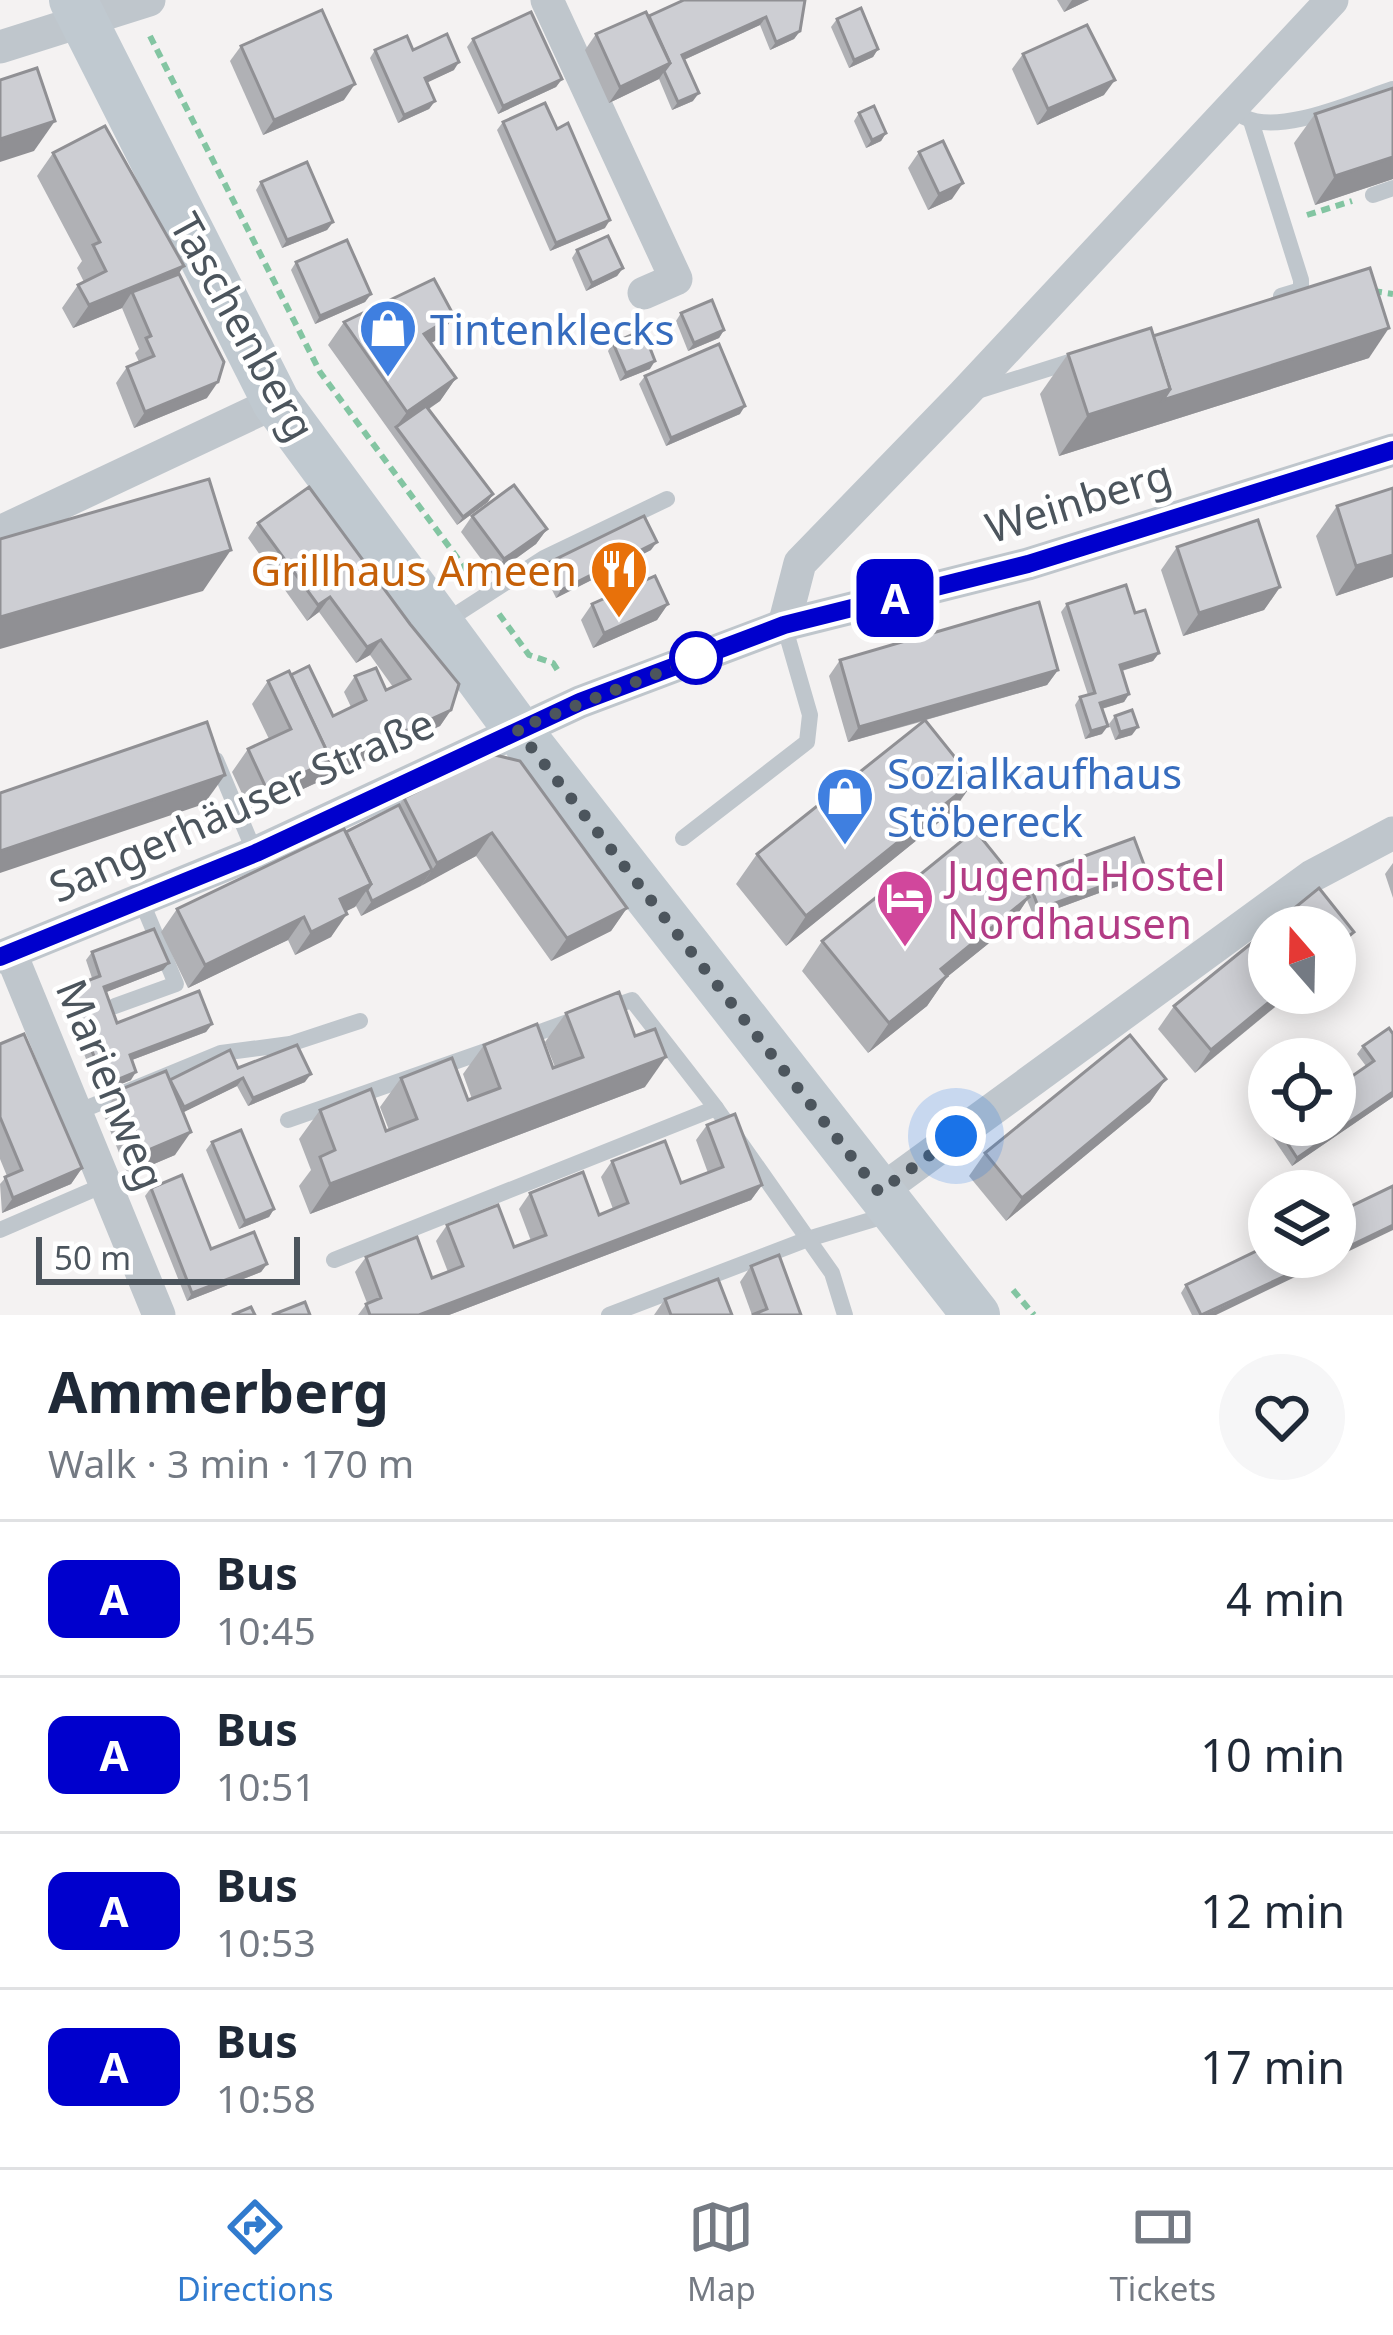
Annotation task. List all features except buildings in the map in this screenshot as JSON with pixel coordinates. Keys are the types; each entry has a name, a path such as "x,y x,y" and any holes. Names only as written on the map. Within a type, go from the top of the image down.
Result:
{"main road":[{"name":"Taschenberg","path":"78,11 276,402 517,729 976,1315"}],"street":[{"path":"548,0 676,279 644,293"},
{"path":"784,625 800,562 1242,115 1332,0"},
{"path":"0,47 78,11 143,2"},
{"path":"0,532 276,402"},
{"name":"Weinberg","path":"517,729 784,625 1028,564 1393,450"},
{"name":"Sangerhäuser Straße","path":"6,955 256,853 517,729"},
{"path":"887,1202 1312,875 1393,833"},
{"name":"Marienweg","path":"6,955 159,1315"}],"lane":[{"path":"1242,115 1285,123 1393,89"},
{"path":"1242,115 1301,280 1301,290 1264,302"},
{"path":"1373,195 1393,188"},
{"path":"962,395 1094,354"},
{"path":"440,625 544,558 667,499"},
{"path":"683,838 807,742 810,715 784,625"},
{"path":"212,751 256,853"},
{"path":"115,1006 176,983 141,900"},
{"path":"288,1120 632,1000 716,1108 832,1273 845,1315"},
{"path":"74,1114 221,1053 290,1044 360,1021"},
{"path":"334,1260 716,1108"},
{"path":"0,1230 104,1186"},
{"path":"609,1315 808,1239 887,1202"}],"path":[{"path":"143,2 320,372 529,655 553,663 580,702"},
{"path":"1283,222 1373,195"},
{"path":"1370,291 1393,294"}],"bus line":[{"name":"A","path":"0,957 256,853 580,702 784,625 1028,564 1393,450"}],"place":[{"name":"Tintenklecks","path":"388,379"},
{"name":"Grillhaus Ameen","path":"619,620"},
{"name":"Sozialkaufhaus Stöbereck","path":"845,847"},
{"name":"Jugend-Hostel Nordhausen","path":"905,949"}],"route":[{"path":"696,658 517,729 879,1192 956,1136"}]}
